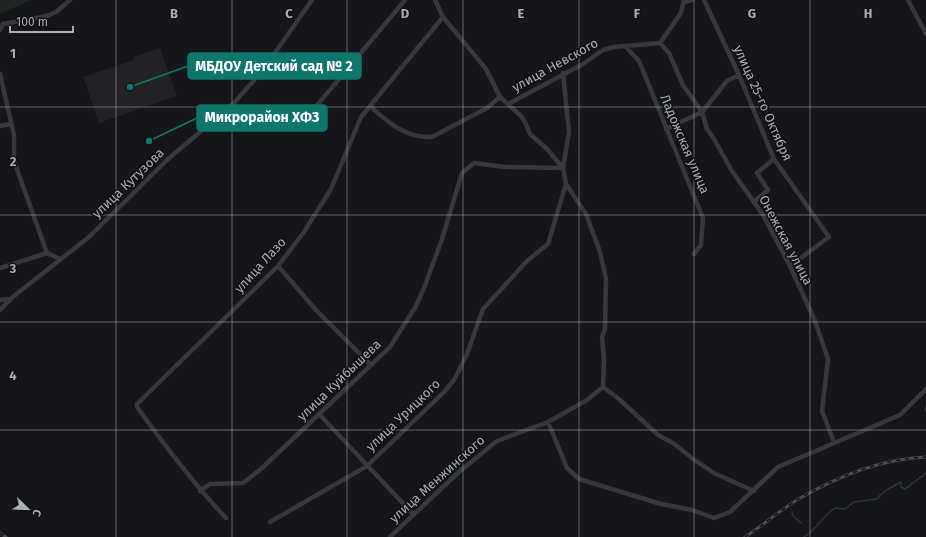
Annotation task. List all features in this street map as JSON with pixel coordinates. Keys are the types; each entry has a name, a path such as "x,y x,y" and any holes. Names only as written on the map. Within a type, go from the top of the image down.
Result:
{"street":[{"path":"0,30 3,24 47,16 56,12 70,0"},
{"name":"улица Кутузова","path":"0,310 10,299 89,237 168,159 233,104 263,70 312,0"},
{"path":"298,128 405,0"},
{"path":"435,0 443,17 486,69 500,97 526,122 530,134 547,149 563,168"},
{"path":"660,43 681,12 684,1 692,0"},
{"name":"улица 25-го Октября","path":"704,0 739,74 774,159 829,237 790,266"},
{"path":"908,0 926,34"},
{"name":"улица Лазо","path":"226,518 200,491 163,444 137,407 137,404 278,266 304,232 331,189 361,117 443,17"},
{"name":"улица Невского","path":"508,104 563,73 583,64 603,50 625,46 660,43"},
{"name":"Онежская улица","path":"660,43 669,53 683,85 702,112 707,129 732,171 755,201 790,266 815,321 828,359 822,412 834,442"},
{"name":"Ладожская улица","path":"625,46 639,61 666,130 704,218 701,245 694,254"},
{"path":"563,73 569,132 563,168 566,184 586,214 602,259 606,279 605,329 602,337 604,359 603,387 619,399 658,435 673,443 714,473 754,491"},
{"path":"0,74 11,124 14,160 47,253"},
{"path":"666,130 702,112 721,87 727,81 739,74"},
{"path":"370,106 404,133 423,138 432,138 487,108 500,97"},
{"path":"0,126 11,124"},
{"path":"755,201 768,190 758,173 774,159"},
{"name":"улица Куйбышева","path":"200,491 210,484 243,483 320,414 390,347 416,306 442,239 462,172 474,163 505,167 563,168"},
{"name":"улица Урицкого","path":"270,522 367,466 444,392 454,380 467,354 483,309 527,261 548,244 566,184"},
{"path":"0,268 47,253 60,259"},
{"path":"278,266 316,310 371,365"},
{"path":"0,300 10,299"},
{"name":"улица Менжинского","path":"390,537 460,471 497,441 548,422 587,400 603,387"},
{"path":"548,422 567,468 579,478 661,504 692,510 714,518 730,512 778,467 900,415 926,390"},
{"path":"320,414 413,514"}],"shaded area":[{"path":"0,0 31,0 0,14"},
{"path":"160,48 177,96 99,123 83,77 134,60 133,57"}],"waterway":[{"path":"925,411 926,405"},
{"path":"804,537 835,508 845,509 854,502 877,499 886,491 901,482 901,487 905,489 926,473"},
{"path":"792,512 793,516 801,523"}],"railway":[{"path":"745,537 797,500 827,484 875,465 909,458 926,457"},
{"path":"0,533 6,537"}],"place":[{"name":"МБДОУ Детский сад № 2","path":"130,87"},
{"name":"Микрорайон ХФЗ","path":"149,141"}]}
